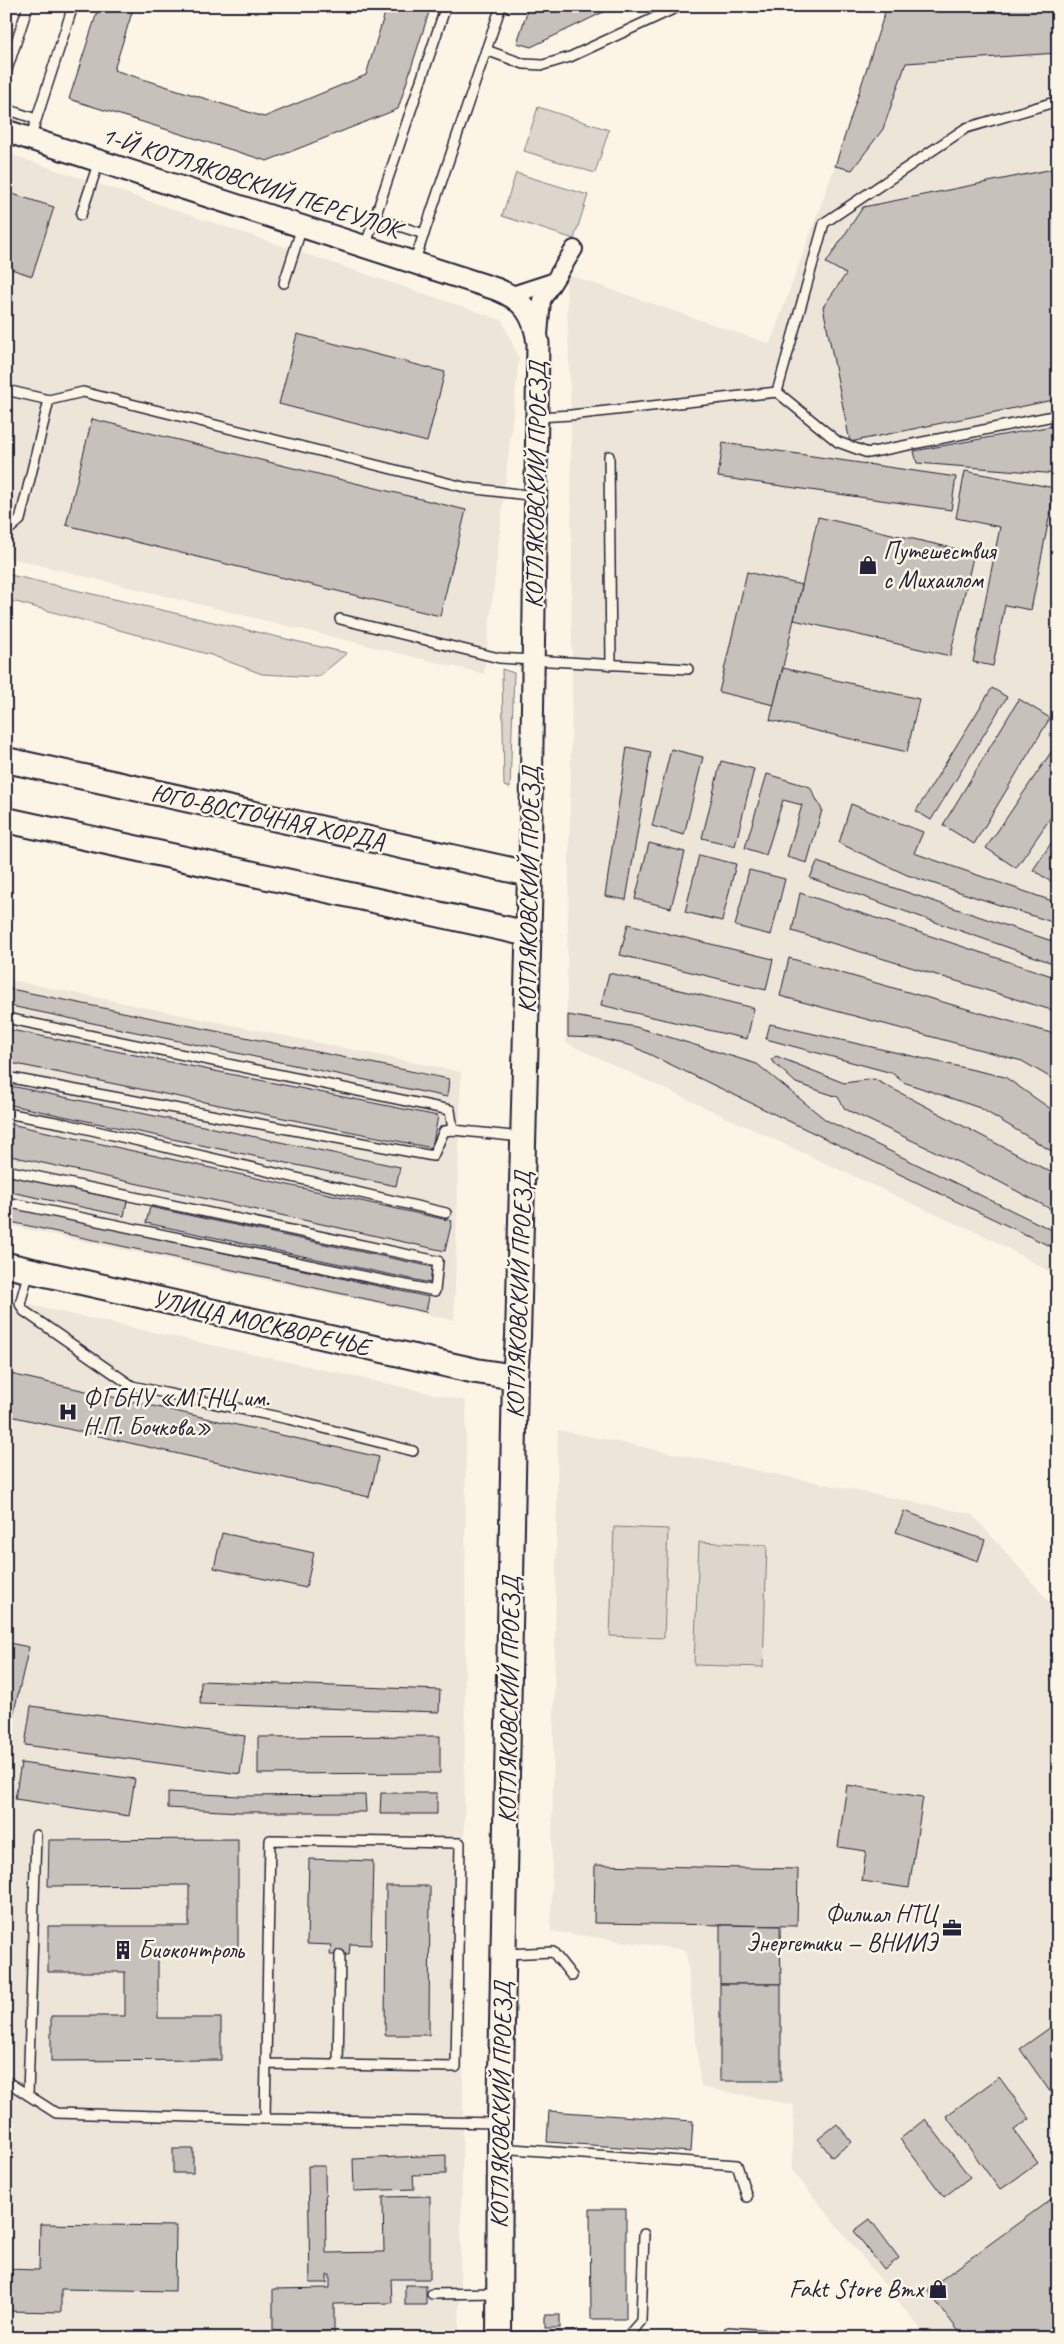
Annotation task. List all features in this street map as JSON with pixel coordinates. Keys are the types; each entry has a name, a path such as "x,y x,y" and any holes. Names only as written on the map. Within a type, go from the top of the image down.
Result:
{"main road":[{"name":"ЮГО-ВОСТОЧНАЯ ХОРДА","path":"6,760 530,874"},
{"path":"6,820 529,934"},
{"name":"КОТЛЯКОВСКИЙ ПРОЕЗД","path":"499,2337 500,2123 515,1377 518,1337 530,874"},
{"name":"УЛИЦА МОСКВОРЕЧЬЕ","path":"6,1265 476,1371 515,1377"}],"street":[{"name":"1-Й КОТЛЯКОВСКИЙ ПЕРЕУЛОК","path":"6,131 480,284"},
{"path":"538,343 542,300 574,249"},
{"path":"512,295 552,282"},
{"name":"КОТЛЯКОВСКИЙ ПРОЕЗД","path":"480,284 512,295 527,309 536,324 538,343 530,874"}],"lane":[{"path":"6,73 28,6"},
{"path":"30,139 73,6"},
{"path":"364,247 446,6"},
{"path":"414,263 501,6"},
{"path":"486,50 524,64 543,65 570,57 680,6"},
{"path":"778,392 824,223 966,128 1058,101"},
{"path":"6,109 36,119"},
{"path":"81,215 99,161"},
{"path":"374,218 424,234"},
{"path":"284,283 302,227"},
{"path":"6,390 49,400 83,392 468,488 536,496"},
{"path":"538,417 571,416 778,392 838,442 868,453 1058,415"},
{"path":"6,532 20,520 49,400"},
{"path":"609,456 611,665"},
{"path":"340,619 499,658 688,669"},
{"path":"6,1018 450,1110 453,1130"},
{"path":"6,1077 433,1156 444,1131 453,1130 523,1137"},
{"path":"6,1113 66,1124 446,1213"},
{"path":"6,1170 438,1261 434,1291 6,1202"},
{"path":"29,1271 20,1304 24,1311 132,1386 288,1419 413,1450"},
{"path":"28,2095 36,1835"},
{"path":"265,2119 270,1840 460,1843 456,2066 266,2064"},
{"path":"504,1954 553,1952 572,1976"},
{"path":"338,2065 340,1955"},
{"path":"6,2080 56,2112 265,2119 500,2123"},
{"path":"500,2148 738,2164 747,2197"},
{"path":"499,2337 627,2336 641,2321 644,2234"},
{"path":"432,2294 498,2293"},
{"path":"725,2338 729,2332 779,2336 782,2338"}],"shaded area":[{"path":"887,6 1058,6 1058,1276 978,1232 950,1221 566,1043 572,692 571,415 566,274 770,344 835,166"},
{"path":"538,107 609,130 595,173 524,151"},
{"path":"6,153 502,320 519,359 484,674 6,557"},
{"path":"516,173 588,195 574,239 502,216"},
{"path":"6,574 347,653 318,677 262,674 211,655 16,602 6,601"},
{"path":"502,669 514,673 510,788 504,786"},
{"path":"6,979 461,1072 454,1320 6,1225"},
{"path":"6,1300 466,1401 463,2123 459,2338 6,2338"},
{"path":"558,1430 972,1514 1058,1612 1058,2338 928,2338 792,2170 794,2105 701,2087 686,1950 551,1931"},
{"path":"614,1527 668,1529 664,1638 610,1636"},
{"path":"699,1542 767,1545 763,1667 694,1665"}],"building":[{"path":"99,6 134,6 114,70 264,117 366,75 387,6 431,6 398,109 267,161 69,99"},
{"path":"529,6 616,6 531,47 517,43"},
{"path":"887,6 1058,6 1058,53 906,63 883,129 852,170 835,166"},
{"path":"1058,168 1058,399 850,442 823,307 846,274 826,263 863,207"},
{"path":"6,192 54,207 32,276 11,269 6,284"},
{"path":"297,334 445,372 427,442 279,404"},
{"path":"92,419 466,510 440,616 66,525"},
{"path":"1058,425 1058,474 917,463 914,451"},
{"path":"723,443 956,477 951,510 718,477"},
{"path":"965,471 1055,488 1031,610 1005,605 993,666 973,662 1000,527 956,518"},
{"path":"818,517 974,553 950,656 794,620"},
{"path":"747,572 802,585 774,705 719,692"},
{"path":"783,668 919,699 907,752 770,720"},
{"path":"992,688 1007,697 931,820 916,811"},
{"path":"1019,699 1050,718 974,844 943,825"},
{"path":"1058,742 1058,807 1016,868 986,848"},
{"path":"627,747 651,752 626,900 605,896"},
{"path":"671,749 703,757 684,835 652,826"},
{"path":"721,761 754,769 735,846 702,838"},
{"path":"767,774 810,787 822,810 807,863 787,857 802,805 783,800 766,855 745,848"},
{"path":"851,804 923,832 914,853 1058,903 1058,924 907,875 839,843"},
{"path":"1058,833 1058,886 1033,870"},
{"path":"649,843 685,852 671,908 635,899"},
{"path":"699,855 736,864 722,921 685,912"},
{"path":"817,862 1058,943 1058,965 810,878"},
{"path":"749,870 785,879 771,935 735,926"},
{"path":"800,893 1058,978 1058,1012 792,931"},
{"path":"628,924 773,959 766,990 620,955"},
{"path":"789,958 1058,1035 1058,1082 1022,1061 780,996"},
{"path":"609,973 754,1008 747,1039 601,1005"},
{"path":"6,988 449,1079 447,1097 6,1005"},
{"path":"568,1015 636,1027 757,1064 826,1120 1058,1233 1058,1250 632,1046 599,1038 568,1037"},
{"path":"770,1024 1005,1077 1058,1114 1058,1155 980,1108 903,1082 892,1073 766,1039"},
{"path":"6,1029 438,1116 432,1148 6,1062"},
{"path":"776,1056 844,1083 874,1079 1058,1176 1058,1213 998,1181 845,1109 838,1097 796,1083 771,1060"},
{"path":"6,1085 400,1167 396,1186 6,1104"},
{"path":"6,1123 452,1221 445,1251 6,1155"},
{"path":"6,1175 127,1201 124,1216 6,1191"},
{"path":"6,1206 429,1297 426,1312 6,1221"},
{"path":"150,1207 433,1267 430,1283 146,1223"},
{"path":"6,1373 379,1457 369,1497 6,1415"},
{"path":"904,1511 985,1540 978,1561 896,1532"},
{"path":"222,1533 314,1553 306,1588 214,1568"},
{"path":"9,1643 29,1647 6,1746 6,1656"},
{"path":"201,1681 440,1690 439,1712 200,1704"},
{"path":"31,1706 245,1736 240,1774 25,1745"},
{"path":"440,1736 440,1773 258,1774 258,1737"},
{"path":"21,1763 135,1779 129,1816 15,1799"},
{"path":"847,1785 923,1797 909,1888 862,1881 866,1851 838,1847"},
{"path":"168,1792 239,1796 365,1795 366,1812 239,1812 168,1808"},
{"path":"381,1793 437,1793 437,1814 380,1814"},
{"name":"Биоконтроль","path":"238,1839 238,1950 158,1950 158,2018 221,2018 221,2060 51,2061 51,2016 125,2016 125,1972 48,1972 48,1926 189,1926 189,1885 48,1886 49,1840"},
{"path":"309,1859 373,1861 371,1945 350,1944 349,1955 330,1955 331,1945 307,1944"},
{"path":"595,1865 798,1869 797,1926 594,1923"},
{"path":"386,1886 430,1886 429,2035 385,2035"},
{"path":"720,1925 780,1926 781,1984 720,1984"},
{"path":"720,1984 781,1984 781,2081 720,2081"},
{"path":"1058,2022 1058,2103 1020,2049"},
{"path":"999,2077 1030,2119 1014,2130 1038,2163 1000,2190 946,2116"},
{"path":"549,2111 693,2121 691,2152 547,2142"},
{"path":"925,2119 970,2177 944,2197 900,2139"},
{"path":"837,2124 852,2142 832,2157 818,2139"},
{"path":"173,2149 193,2149 193,2173 173,2173"},
{"path":"446,2155 446,2174 413,2175 414,2189 354,2191 353,2159"},
{"path":"308,2166 325,2166 326,2253 384,2252 383,2197 430,2196 430,2279 391,2279 392,2303 334,2304 334,2338 273,2338 273,2289 330,2288 330,2275 327,2275 327,2283 310,2283"},
{"path":"1058,2194 1058,2338 964,2338 927,2290"},
{"path":"590,2209 626,2209 626,2319 591,2319"},
{"path":"870,2219 899,2258 884,2270 854,2231"},
{"path":"40,2224 176,2226 175,2291 61,2289 61,2312 6,2311 6,2269 39,2270"},
{"path":"405,2285 426,2285 426,2305 405,2305"},
{"path":"545,2315 560,2315 560,2328 545,2328"}],"place":[{"name":"Путешествия с Михаилом","path":"868,565"},
{"name":"ФГБНУ «МГНЦ им. Н.П. Бочкова»","path":"68,1412"},
{"name":"Филиал НТЦ Энергетики — ВНИИЭ","path":"952,1928"},
{"name":"Биоконтроль","path":"123,1950"},
{"name":"Fakt Store Bmx","path":"938,2289"}]}
